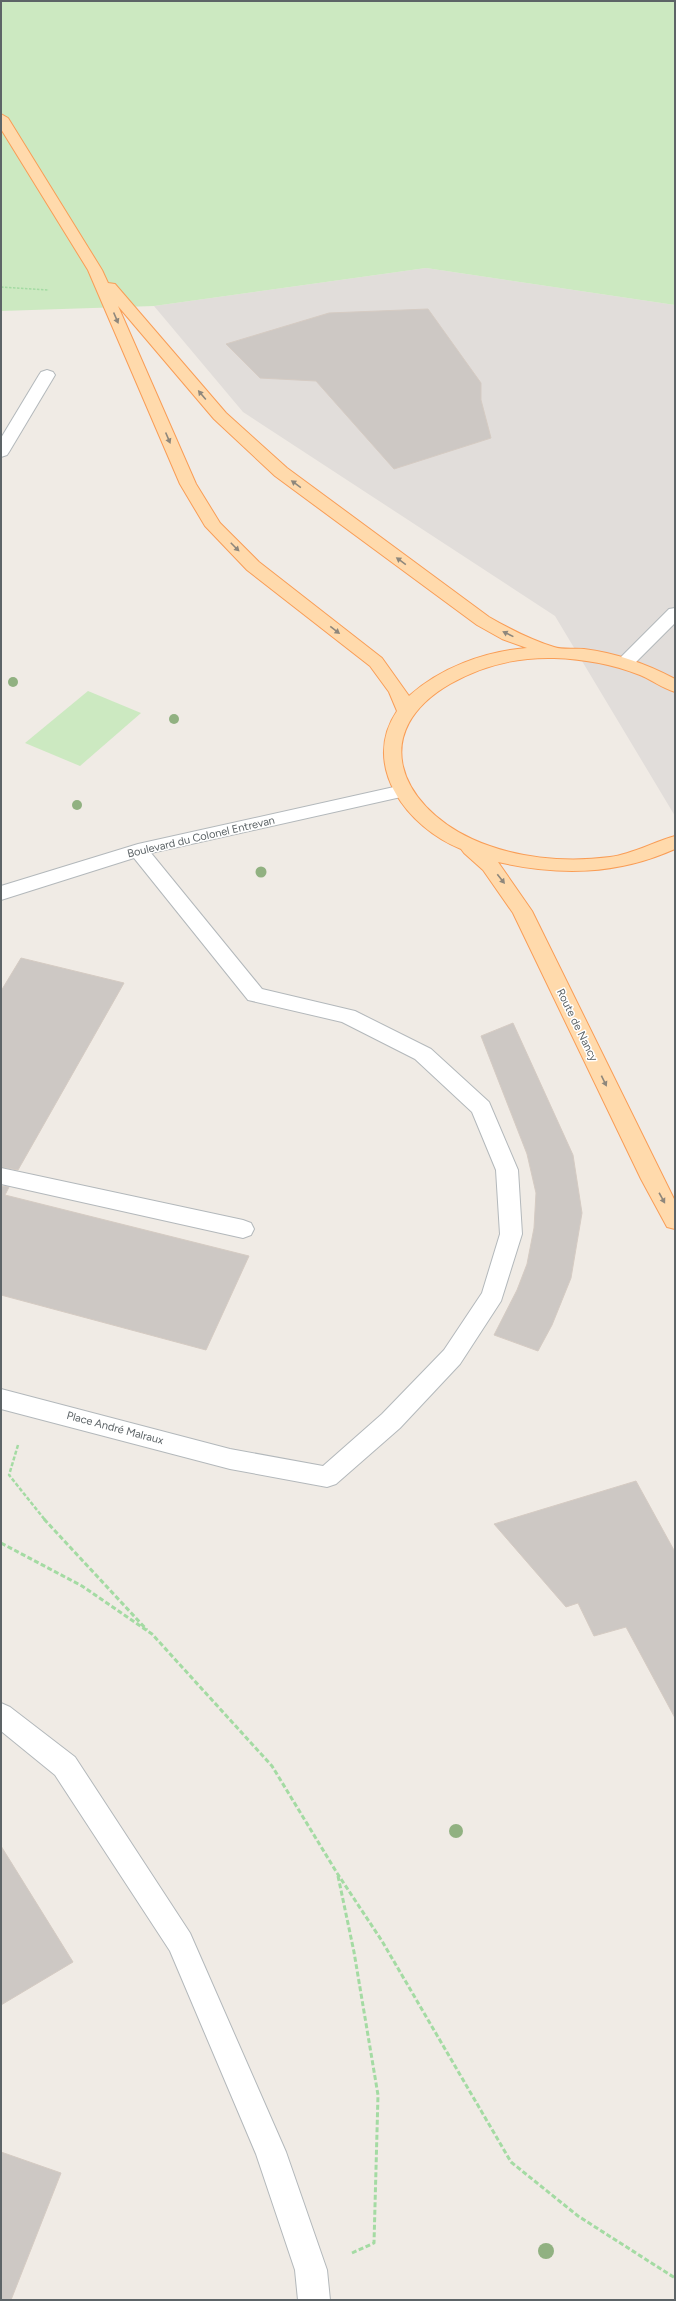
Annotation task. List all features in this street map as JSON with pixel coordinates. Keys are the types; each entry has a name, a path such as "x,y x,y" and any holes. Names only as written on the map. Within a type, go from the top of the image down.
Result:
{"main road":[{"path":"1,118 95,270 188,484 214,526 253,566 376,662 398,691 406,711"},
{"path":"95,270 220,416 281,472 483,621 514,637 558,653"},
{"path":"675,686 663,678 625,663 592,656 558,653 526,654 496,659 467,667 442,679 422,694 406,711 395,730 392,750 394,770 403,791 417,810 437,827 463,842 490,853 551,865 583,865 614,862 643,856 675,842"},
{"name":"Route de Nancy","path":"463,842 490,865 522,911 652,1179 675,1221"}],"street":[{"path":"1,452 47,375"},
{"path":"625,663 675,613"},
{"name":"Boulevard du Colonel Entrevan","path":"1,893 138,850 403,791"},
{"name":"Place André Malraux","path":"1,1399 41,1408 230,1459 327,1477 391,1421 452,1357 493,1295 511,1234 507,1170 481,1108 423,1054 348,1016 255,995 138,850"},
{"path":"1,1176 243,1229"},
{"path":"1,1715 65,1766 180,1942 271,2152 311,2270 314,2300"}],"path":[{"path":"1,287 49,290"},
{"path":"41,1408 20,1436 9,1475 35,1509 152,1634 272,1766 337,1873 382,1941 511,2162 578,2216 675,2278"},
{"path":"1,1543 82,1586 152,1634"},
{"path":"311,2270 374,2243 378,2094 354,1952 337,1873"}],"shaded area":[{"path":"426,268 675,305 675,816 555,616 243,412 154,306"}],"green space":[{"path":"1,1 675,1 675,305 426,268 154,306 1,311"},
{"path":"88,691 141,713 80,766 25,743"}],"building":[{"path":"428,309 481,383 481,400 491,438 394,469 316,381 260,378 226,344 329,313"},
{"path":"21,958 124,983 18,1170 1,1167 1,991"},
{"path":"513,1023 573,1155 582,1213 571,1278 552,1325 538,1351 494,1335 517,1290 527,1264 534,1228 536,1193 527,1154 481,1036"},
{"path":"1,1186 9,1187 5,1195 249,1256 206,1350 1,1295"},
{"path":"636,1481 675,1552 675,1718 626,1627 594,1636 578,1603 566,1607 494,1524"},
{"path":"1,1846 73,1962 1,2005"},
{"path":"1,2152 61,2173 11,2300 1,2300"}]}
